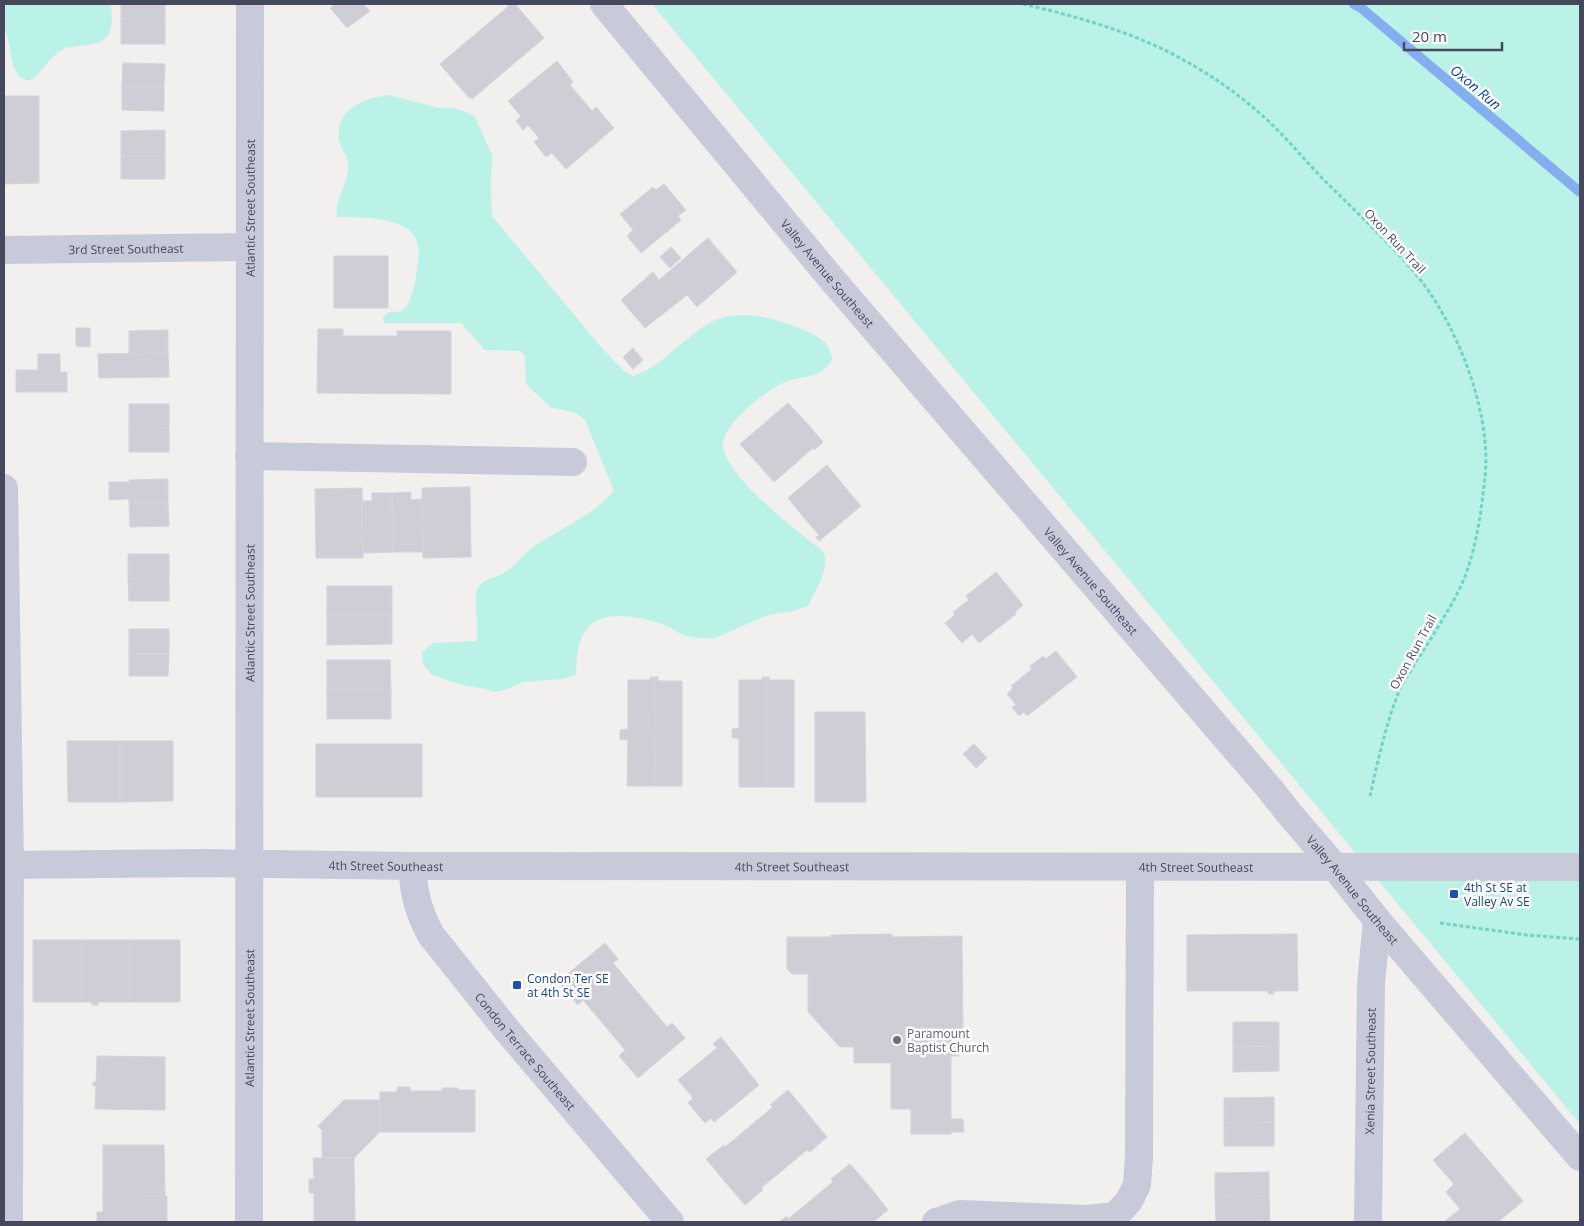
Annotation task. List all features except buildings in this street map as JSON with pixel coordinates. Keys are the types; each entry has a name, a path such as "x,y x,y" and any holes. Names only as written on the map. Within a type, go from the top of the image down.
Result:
{"street":[{"name":"Atlantic Street Southeast","path":"249,1222 250,4"},
{"name":"Valley Avenue Southeast","path":"604,4 830,277 1335,867 1377,920 1580,1157"},
{"name":"3rd Street Southeast","path":"4,250 249,247"},
{"path":"249,456 574,462"},
{"path":"4,488 9,1222"},
{"name":"4th Street Southeast","path":"7,865 1580,868"},
{"name":"Condon Terrace Southeast","path":"413,866 412,883 415,898 425,925 431,935 506,1029 670,1222"},
{"path":"936,1222 960,1214 1088,1219 1115,1216 1129,1201 1137,1185 1139,1157 1140,868"},
{"name":"Xenia Street Southeast","path":"1368,1222 1371,983 1377,920"}],"path":[{"name":"Oxon Run Trail","path":"1024,4 1086,20 1122,32 1156,47 1208,74 1257,110 1416,274 1448,324 1460,350 1475,390 1486,443 1486,475 1476,538 1468,568 1458,593 1401,687 1382,747 1370,796"},
{"path":"1440,923 1580,940"}],"green space":[{"path":"4,4 111,4 112,24 108,35 103,40 59,52 29,81 19,77 13,66 7,34 4,32"},
{"path":"652,4 1580,4 1580,1124"},
{"path":"389,95 439,108 454,108 475,117 492,155 492,216 600,346 624,371 633,376 651,368 709,323 720,318 732,316 756,316 780,321 802,329 823,340 829,349 832,360 827,367 816,375 790,380 766,393 737,418 725,436 723,445 726,457 749,487 782,518 824,552 825,566 823,573 808,606 794,611 768,615 715,638 698,638 685,635 649,620 627,616 606,617 589,626 585,631 578,649 576,674 564,679 523,682 505,690 493,692 462,685 432,675 423,664 422,652 433,643 476,641 476,593 480,585 501,575 532,548 586,515 614,491 585,420 576,413 550,407 526,384 525,356 520,351 485,350 461,323 384,323 383,317 389,312 402,311 411,296 416,279 417,242 412,233 404,227 370,218 337,217 337,209 348,170 347,159 339,140 341,121 346,113 361,102"}],"waterway":[{"name":"Oxon Run","path":"1354,4 1360,7 1580,192"}],"place":[{"name":"4th St SE at Valley Av SE","path":"1454,894"},
{"name":"Condon Ter SE at 4th St SE","path":"517,985"},
{"name":"Paramount Baptist Church","path":"897,1040"}]}
